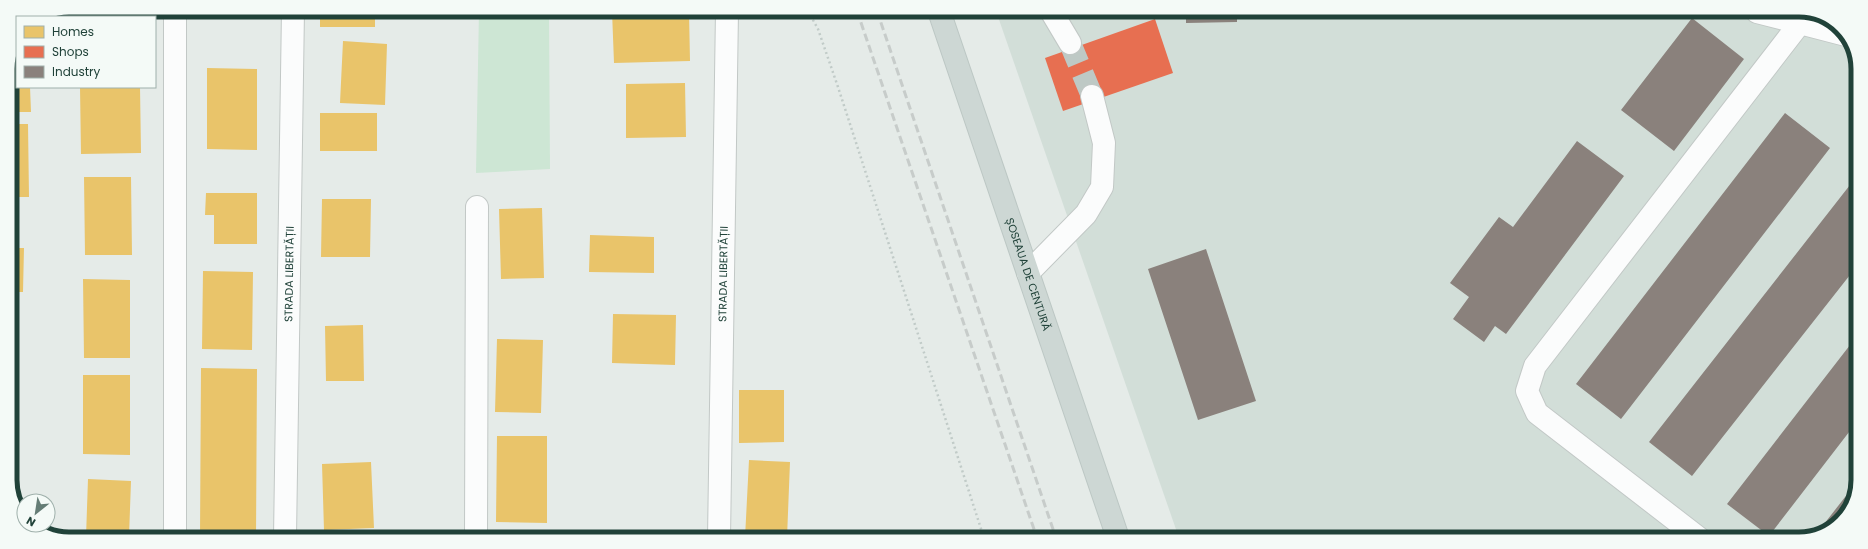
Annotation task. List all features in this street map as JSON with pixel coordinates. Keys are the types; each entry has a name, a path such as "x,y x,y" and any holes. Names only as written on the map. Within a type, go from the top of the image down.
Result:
{"main road":[{"name":"ȘOSEAUA DE CENTURĂ","path":"941,17 1116,532"}],"street":[{"path":"175,17 175,532"},
{"name":"STRADA LIBERTĂȚII","path":"285,532 293,17"},
{"name":"STRADA LIBERTĂȚII","path":"719,532 727,17"},
{"path":"1054,17 1070,44"},
{"path":"1775,17 1835,32"},
{"path":"1691,532 1537,413 1527,391 1535,366 1800,24"},
{"path":"1028,273 1086,214 1102,186 1104,143 1092,96"},
{"path":"476,532 477,207"}],"path":[{"path":"811,17 818,29 838,87 982,532"}],"shaded area":[{"path":"998,17 1806,17 1822,22 1828,26 1844,43 1851,65 1851,487 1846,503 1836,517 1831,521 1816,529 1806,532 1177,532"}],"green space":[{"path":"479,17 549,17 550,169 476,173"}],"building: Homes":[{"path":"320,17 375,17 375,27 320,27"},
{"path":"612,17 689,17 690,61 614,63"},
{"path":"343,41 387,44 385,105 340,103"},
{"path":"207,68 257,69 257,150 207,149"},
{"path":"685,83 686,137 626,138 626,84"},
{"path":"17,88 30,88 31,112 17,112"},
{"path":"80,88 140,88 141,153 81,154"},
{"path":"320,113 377,113 377,151 320,151"},
{"path":"17,124 28,124 29,197 17,197"},
{"path":"84,177 131,177 132,255 85,255"},
{"path":"206,193 257,193 257,244 214,244 214,215 205,215"},
{"path":"322,199 371,199 370,257 321,257"},
{"path":"542,208 544,278 501,279 499,209"},
{"path":"590,235 654,237 654,273 589,272"},
{"path":"17,248 24,248 23,292 17,292"},
{"path":"203,271 253,272 252,350 202,349"},
{"path":"83,279 130,280 130,358 84,358"},
{"path":"613,314 676,315 675,365 612,363"},
{"path":"363,325 364,381 326,381 325,326"},
{"path":"497,339 543,340 541,413 495,412"},
{"path":"201,368 257,369 256,532 200,532"},
{"path":"83,375 130,375 130,455 83,454"},
{"path":"739,390 784,390 784,442 739,443"},
{"path":"497,436 547,436 547,523 496,522"},
{"path":"749,460 790,462 787,532 745,532"},
{"path":"371,462 374,528 324,530 322,464"},
{"path":"88,479 131,481 129,532 86,532"},
{"path":"629,531 679,531 679,532"}],"building: Shops":[{"path":"1155,19 1173,73 1063,111 1045,58"}],"building: Industry":[{"path":"1186,17 1237,17 1237,22 1186,23"},
{"path":"1692,18 1744,59 1674,151 1621,110"},
{"path":"1785,113 1830,148 1621,419 1576,384"},
{"path":"1577,141 1624,176 1506,334 1495,326 1484,342 1453,319 1469,297 1450,283 1499,217 1513,227"},
{"path":"1851,184 1851,274 1692,476 1649,442"},
{"path":"1206,249 1256,401 1198,420 1148,269"},
{"path":"1851,344 1851,429 1772,532 1764,532 1727,504"},
{"path":"1850,491 1846,503 1836,517 1822,526"}],"tunnel":[{"path":"1070,43 1092,96"}],"railway":[{"path":"859,17 1035,532"},
{"path":"879,17 1054,532"}]}
